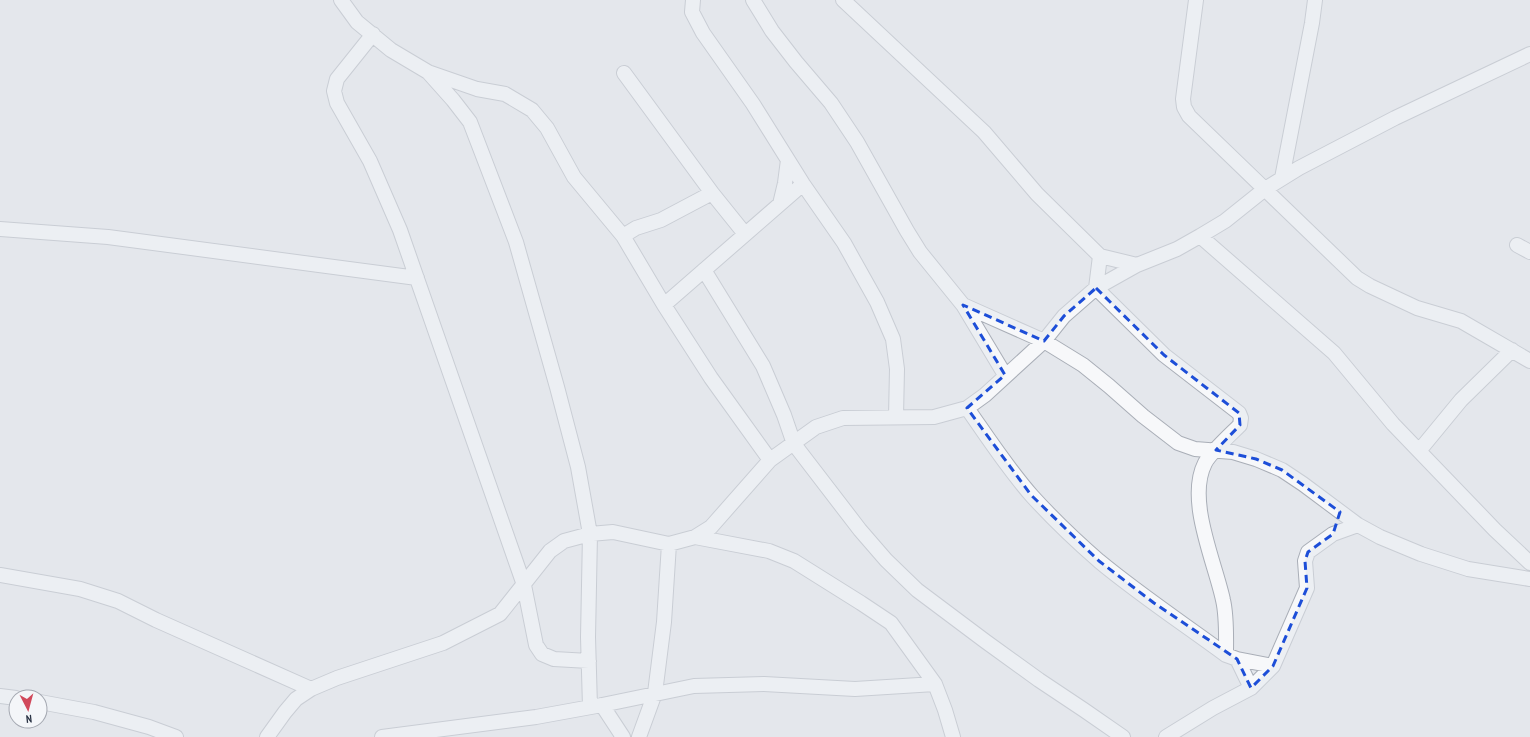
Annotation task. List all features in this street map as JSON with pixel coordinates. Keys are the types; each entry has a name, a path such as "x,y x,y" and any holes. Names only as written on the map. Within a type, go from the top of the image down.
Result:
{"street":[{"path":"341,0 357,22 391,50 428,72 477,89 505,94 532,110 547,128 574,177 623,236 711,378 770,460"},
{"path":"692,0 692,12 703,34 753,104 803,184 844,244 877,302 893,339 897,369 896,417"},
{"path":"753,0 772,31 831,103 857,142 920,252 963,305 1006,375"},
{"path":"843,0 984,132 1037,194 1100,256 1137,265"},
{"path":"1196,0 1182,99 1189,116 1357,278 1370,286 1417,308 1461,321 1530,361"},
{"path":"1282,178 1312,23 1315,0"},
{"path":"373,34 337,79 334,91 337,103 370,161 400,230 524,585 536,645 542,654 554,660 589,661"},
{"path":"267,737 296,699 311,689 337,678 443,643 500,614 550,551 564,541 590,534 613,532 669,544 695,537 711,527 770,460 816,427 843,418 934,417 967,408 985,395 1044,341 1064,316 1096,288 1137,265 1177,249 1200,236 1225,221 1265,189 1299,168 1395,118 1530,54"},
{"path":"428,72 470,122 516,242 578,468 590,534 589,661 596,706 623,737"},
{"path":"624,73 712,193 745,234"},
{"path":"780,204 788,160"},
{"path":"664,304 803,184"},
{"path":"623,236 636,228 661,220 712,193"},
{"path":"0,229 108,237 417,278"},
{"path":"1200,236 1334,353 1393,424 1495,530 1530,563"},
{"path":"1517,245 1530,252"},
{"path":"1096,288 1100,256"},
{"path":"704,270 763,366 784,415 794,444 860,530 886,560 917,590 1039,680 1123,737"},
{"path":"1096,288 1164,355 1239,414 1241,418 1240,424 1205,462 1200,477 1199,496 1202,524 1224,602 1232,657 1251,688"},
{"path":"963,305 1044,341 1083,365 1178,444 1195,449 1233,452 1256,459 1282,470 1358,525 1380,537 1421,554 1468,569 1530,579"},
{"path":"1419,451 1461,400 1512,350"},
{"path":"967,408 1004,461 1031,495 1058,524 1105,566 1154,603 1232,657 1273,666"},
{"path":"1333,534 1340,512"},
{"path":"1166,737 1213,708 1251,688 1273,666 1308,588 1305,560 1308,552 1333,534 1358,525"},
{"path":"695,537 769,551 794,561 891,623 935,684 946,710 953,737"},
{"path":"639,737 655,693 664,622 669,544"},
{"path":"0,575 80,589 118,601 156,620 311,689"},
{"path":"382,737 491,723 596,706 655,693 702,686 764,684 855,689 935,684"},
{"path":"48,703 94,712 149,727 176,737"}],"highlighted area":[{"path":"1096,288 1164,355 1239,413 1240,425 1216,450 1256,459 1282,470 1340,512 1333,534 1308,552 1305,561 1307,588 1273,666 1251,688 1237,659 1154,603 1099,561 1031,495 967,408 1005,375 963,305 1044,341 1064,316"}]}
